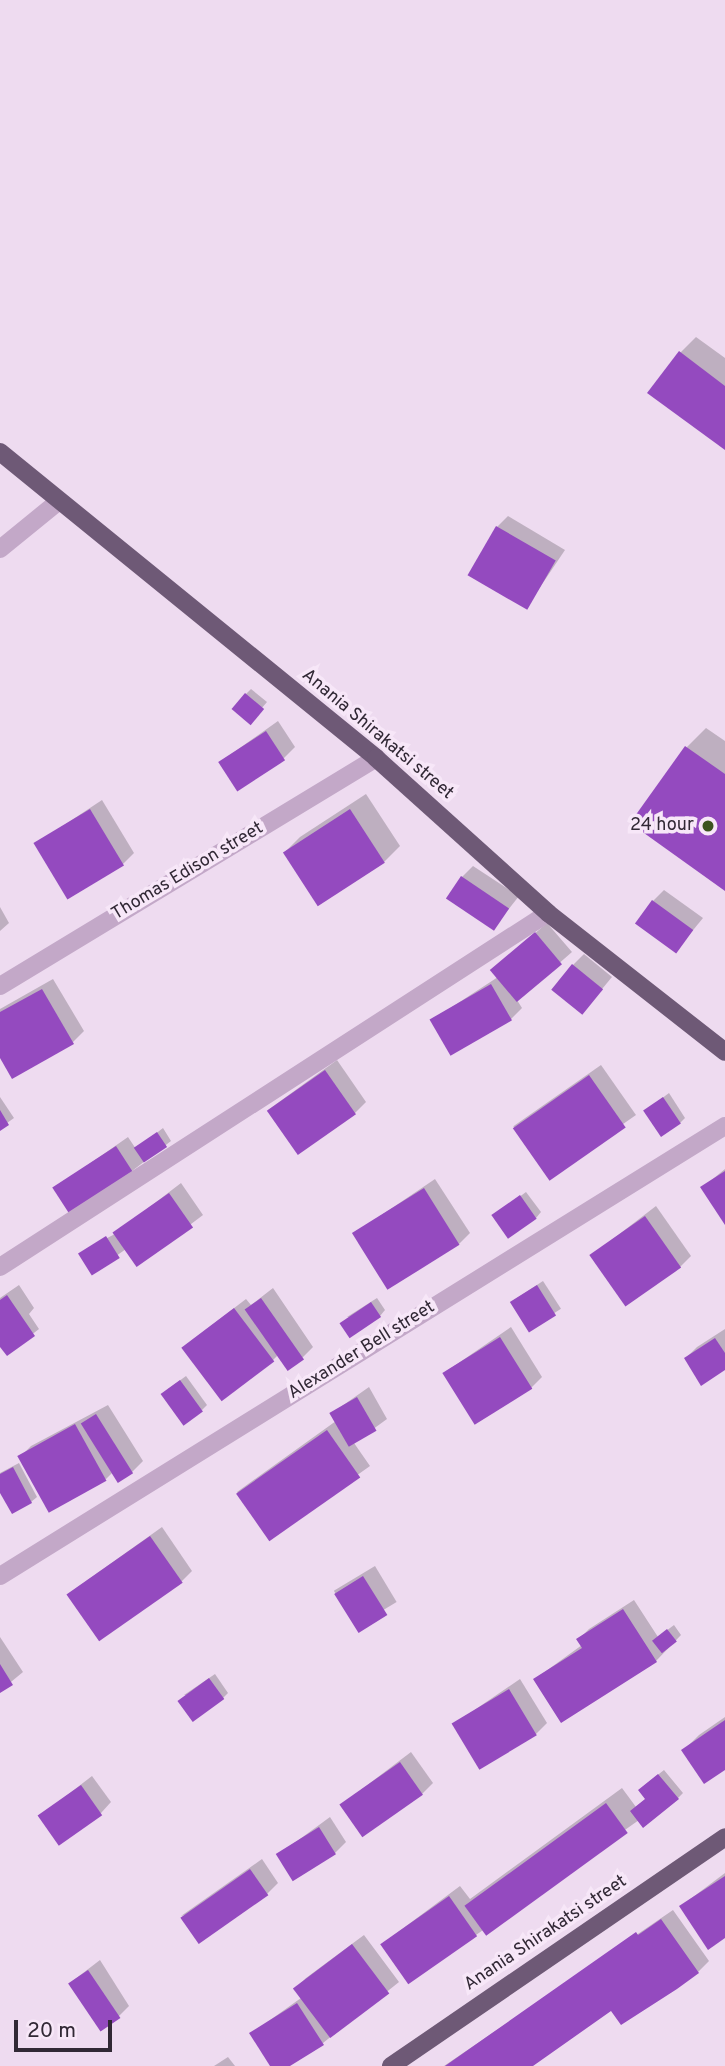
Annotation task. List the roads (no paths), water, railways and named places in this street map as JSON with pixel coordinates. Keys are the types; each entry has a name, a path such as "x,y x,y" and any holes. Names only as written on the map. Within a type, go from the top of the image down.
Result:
{"main road":[{"name":"Anania Shirakatsi street","path":"0,452 376,758 548,913 725,1052"},
{"name":"Anania Shirakatsi street","path":"391,2066 725,1837"}],"street":[{"path":"0,549 59,500"},
{"name":"Thomas Edison street","path":"0,986 376,758"},
{"path":"0,1267 548,913"},
{"name":"Alexander Bell street","path":"0,1576 725,1126"}],"place":[{"name":"24 hour","path":"708,826"}]}
